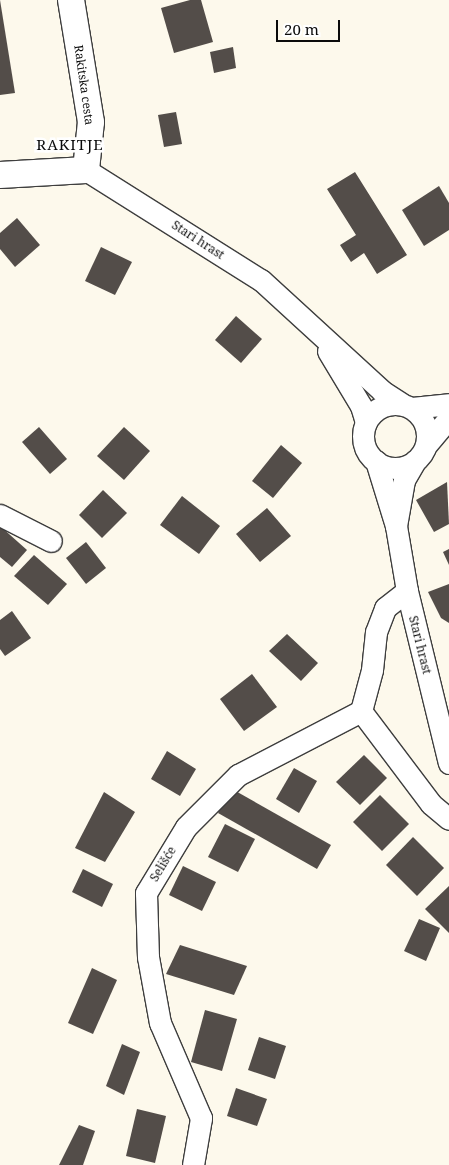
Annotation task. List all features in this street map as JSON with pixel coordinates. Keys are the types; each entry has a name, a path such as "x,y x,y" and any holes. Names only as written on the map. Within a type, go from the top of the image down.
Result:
{"street":[{"name":"Rakitska cesta","path":"71,0 91,122 86,170"},
{"path":"0,175 86,170"},
{"name":"Stari hrast","path":"86,170 261,280 382,391 407,406"},
{"name":"Stari hrast","path":"304,319 337,363 361,406 366,422"},
{"path":"407,406 425,424 421,453 395,468 376,461 364,443 366,422 381,407 449,404"},
{"name":"Stari hrast","path":"396,526 404,480 421,453 449,418"},
{"name":"Stari hrast","path":"376,461 396,526 407,591 449,763"},
{"path":"0,514 51,541"},
{"path":"407,591 385,608 376,632 372,670 362,711 431,804 449,819"},
{"name":"Selišće","path":"193,1165 201,1118 160,1023 148,957 146,893 186,827 238,775 362,711"}],"building":[{"path":"0,0 15,93 0,95"},
{"path":"190,0 201,0 213,42 174,53 161,8"},
{"path":"233,47 236,68 214,73 210,52"},
{"path":"176,112 182,144 164,147 158,115"},
{"path":"355,172 407,255 377,274 364,253 351,262 340,245 356,235 327,189"},
{"path":"439,186 449,203 449,230 424,246 402,210"},
{"path":"17,218 40,245 15,267 0,249 0,233"},
{"path":"101,247 132,262 115,295 85,281"},
{"path":"236,316 262,339 241,363 215,340"},
{"path":"39,427 67,459 50,474 22,442"},
{"path":"124,427 150,451 124,480 97,456"},
{"path":"281,445 302,463 273,498 252,481"},
{"path":"447,482 449,524 434,532 416,500"},
{"path":"103,490 127,513 102,538 79,515"},
{"path":"182,496 220,526 199,554 160,525"},
{"path":"267,508 291,536 260,562 236,534"},
{"path":"0,526 27,550 12,567 0,557"},
{"path":"86,542 106,568 86,584 66,558"},
{"path":"449,549 449,565 443,552"},
{"path":"34,555 67,584 48,605 14,576"},
{"path":"449,584 449,623 441,618 428,592"},
{"path":"12,611 31,638 5,656 0,649 0,620"},
{"path":"287,634 318,663 301,681 269,651"},
{"path":"252,674 277,707 244,731 220,699"},
{"path":"167,751 196,769 180,796 151,779"},
{"path":"364,755 387,778 360,805 336,782"},
{"path":"294,768 317,781 299,813 276,799"},
{"path":"232,789 331,845 317,869 218,813"},
{"path":"104,792 135,812 105,862 75,848"},
{"path":"380,795 409,824 382,851 353,822"},
{"path":"225,824 255,839 238,872 208,857"},
{"path":"413,837 444,868 417,896 386,865"},
{"path":"183,866 216,882 202,911 169,895"},
{"path":"83,869 113,884 102,907 72,892"},
{"path":"449,886 449,933 425,909"},
{"path":"419,919 440,928 426,961 404,951"},
{"path":"180,945 247,966 234,995 166,974"},
{"path":"92,968 117,980 93,1034 68,1023"},
{"path":"205,1010 237,1019 222,1071 191,1062"},
{"path":"259,1037 286,1046 275,1079 248,1070"},
{"path":"122,1044 140,1052 124,1095 106,1086"},
{"path":"236,1088 267,1099 257,1126 227,1116"},
{"path":"137,1109 166,1116 155,1163 126,1156"},
{"path":"79,1125 95,1131 83,1165 59,1165"}],"district":[{"name":"RAKITJE","path":"70,145"}]}
